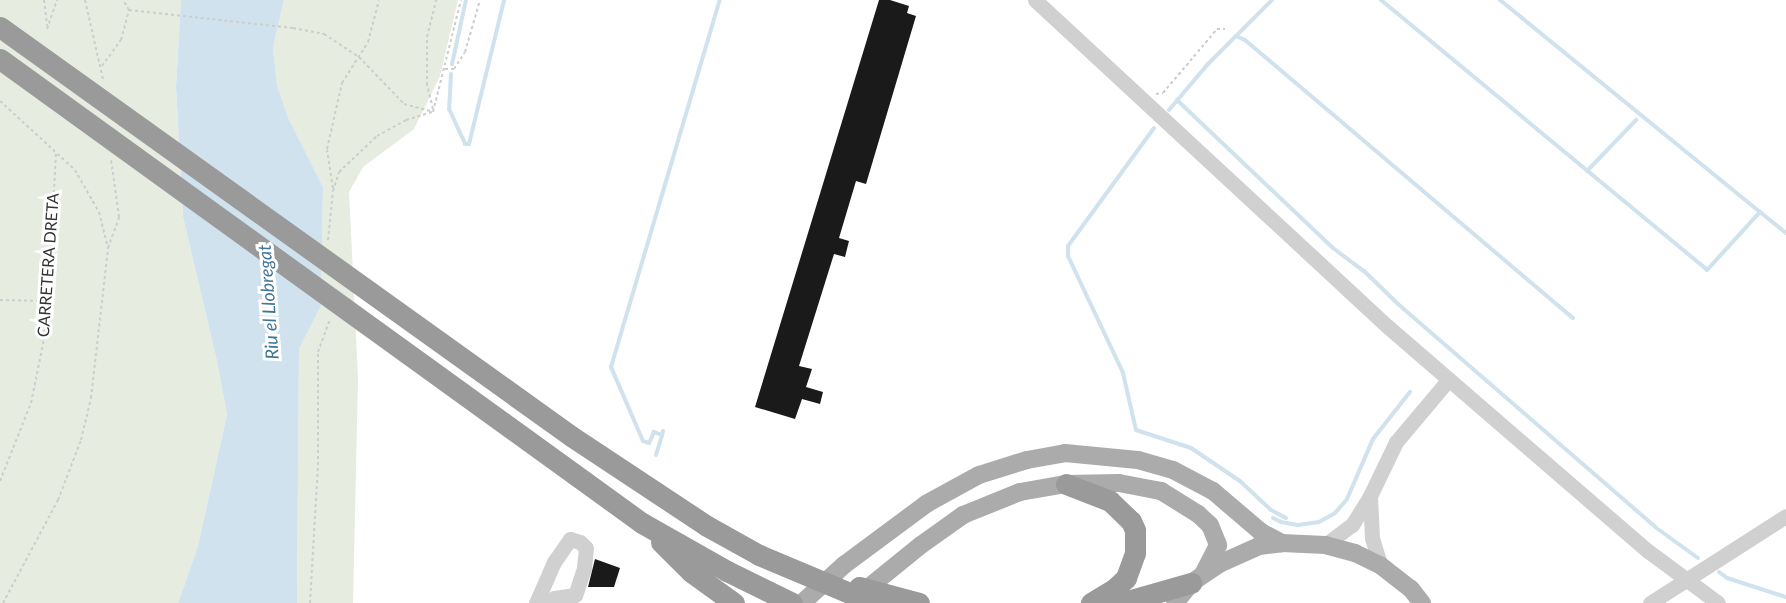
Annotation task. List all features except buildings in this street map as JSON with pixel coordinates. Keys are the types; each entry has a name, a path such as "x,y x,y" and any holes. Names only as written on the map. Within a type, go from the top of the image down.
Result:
{"highway":[{"path":"0,27 571,436 707,526 759,555 875,600 919,603"},
{"path":"0,59 398,345 536,448 642,522 727,571 794,603"},
{"path":"0,66 34,84"},
{"path":"1066,484 1110,501 1131,521 1135,530 1135,553 1125,578 1114,589 1091,603"},
{"path":"642,522 691,572 734,603"},
{"path":"1120,603 1197,579"}],"main road":[{"path":"794,603 926,504 979,475 1027,460 1065,453 1128,458 1173,470 1213,491 1261,532 1282,543"},
{"path":"850,603 921,545 963,515 1020,492 1066,484 1119,483 1161,491 1198,514 1210,525 1218,546 1197,579 1175,603"},
{"path":"1197,579 1259,546 1282,543 1325,545 1355,553 1380,566 1411,589 1422,603"}],"street":[{"path":"1035,0 1379,319 1648,551 1718,603"},
{"path":"1325,545 1352,525 1370,496 1396,442 1449,379"},
{"path":"1370,496 1372,538 1380,566"},
{"path":"1650,603 1786,516"},
{"path":"536,603 554,562 564,547 570,539 580,542 586,548 584,568 575,595 554,598 550,603"}],"path":[{"path":"44,0 47,29 57,0"},
{"path":"85,0 102,66 104,90"},
{"path":"102,66 121,40 129,10 123,0"},
{"path":"333,191 327,149 342,83 368,42 379,0"},
{"path":"433,112 427,85 427,37 436,0"},
{"path":"433,112 461,0"},
{"path":"445,69 454,69 465,51 480,0"},
{"path":"129,10 293,28 324,34 359,57 404,104 433,112"},
{"path":"1136,93 1163,93 1216,29 1225,29"},
{"path":"0,101 45,145 56,151 75,170 99,212 108,248"},
{"path":"328,242 333,191 339,172 377,136 406,120 433,112"},
{"path":"3,603 58,501 81,440 91,398 108,248 119,217 109,149"},
{"name":"CARRETERA DRETA","path":"0,481 31,403 48,301 56,151"},
{"path":"0,300 48,301"},
{"path":"310,603 318,465 318,352 334,309"}],"shaded area":[{"path":"0,0 181,0 176,87 183,217 227,414 198,546 178,603 0,603"},
{"path":"284,0 458,0 440,76 414,129 363,167 349,192 358,377 353,603 297,603 299,349 321,306 323,187 288,119 277,85 273,48"}],"water":[{"name":"Riu el Llobregat","path":"181,0 284,0 273,48 277,85 288,118 323,187 321,306 299,349 297,603 178,603 198,546 227,414 183,217 176,87"}],"waterway":[{"path":"452,64 466,0"},
{"path":"451,74 449,109 465,144 469,144 504,0"},
{"path":"663,431 662,435 654,432 649,443 643,441 611,367 720,0"},
{"path":"1169,110 1207,65 1272,0"},
{"path":"1381,0 1707,270 1760,212 1786,233"},
{"path":"1500,0 1760,212"},
{"path":"1236,36 1245,40 1573,318"},
{"path":"1177,100 1333,248 1364,271 1398,304 1655,527 1698,558"},
{"path":"1587,171 1636,120"},
{"path":"1154,128 1068,246 1068,256 1123,373 1136,430 1191,448 1240,481 1271,510 1286,518"},
{"path":"1273,518 1298,525 1319,522 1335,513 1347,499 1373,439 1410,392"},
{"path":"656,455 662,435"},
{"path":"1719,572 1727,578 1786,597"}]}
